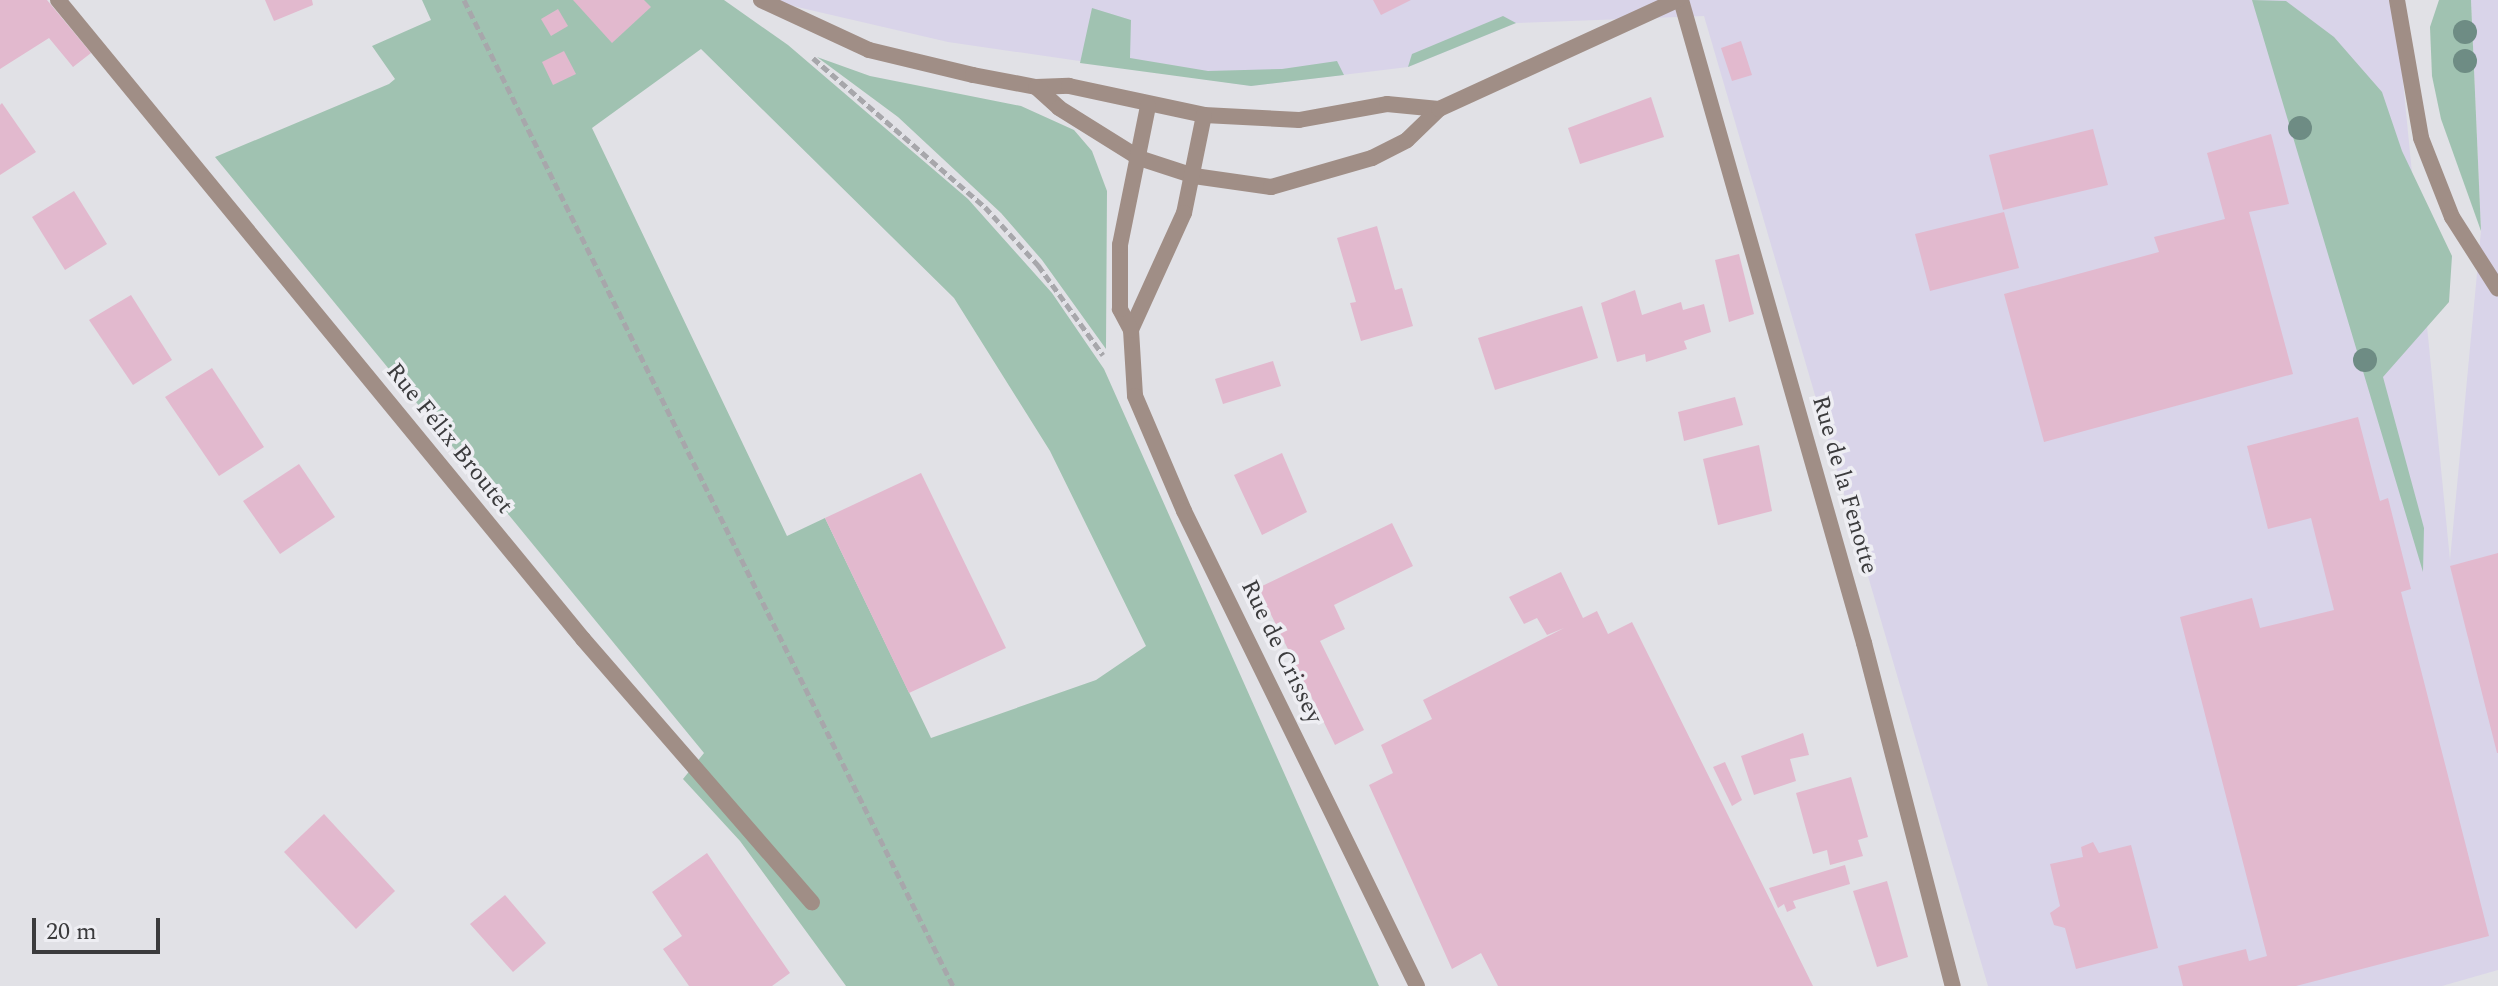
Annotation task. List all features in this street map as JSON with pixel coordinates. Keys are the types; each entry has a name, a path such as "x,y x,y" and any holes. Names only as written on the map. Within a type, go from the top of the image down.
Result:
{"street":[{"name":"Rue Félix Broutet","path":"58,0 583,639 812,902"},
{"path":"761,0 869,50 1036,87 1069,86 1148,106 1204,115 1299,120 1387,104 1439,109"},
{"path":"1036,87 1059,108 1139,158 1194,176 1271,187 1330,173 1407,140 1439,109 1679,0"},
{"name":"Rue de la Fenotte","path":"1679,0 1864,643 1953,986"},
{"path":"2397,0 2421,138 2452,217 2498,289"},
{"name":"Rue de Crissey","path":"1131,330 1120,309 1117,279 1148,106"},
{"name":"Rue de Crissey","path":"1204,115 1194,176 1168,257 1131,330 1131,382 1145,427 1184,511 1417,986"}],"path":[{"path":"464,0 953,986"},
{"path":"809,54 985,207 1038,265 1108,362 1131,382"}],"shaded area":[{"path":"767,0 2395,0 2450,560 2481,231 2471,0 2498,0 2498,970 2442,986 1988,986 1704,16 1516,23 1408,67 1251,86 948,42"}],"green space":[{"path":"422,0 724,0 788,45 968,199 1052,293 1104,369 1379,986 846,986 740,841 683,779 704,753 215,157 389,84 395,79 372,46 431,20","holes":["701,49 954,298 1050,451 1146,646 1096,680 931,738 825,518 787,536 592,128"]},
{"path":"2252,0 2286,1 2334,37 2382,92 2402,151 2452,256 2449,302 2383,377 2424,528 2423,572"},
{"path":"2439,0 2471,0 2481,231 2441,119 2432,76 2430,27"},
{"path":"1092,8 1131,20 1130,58 1208,71 1282,69 1337,61 1344,75 1251,86 1080,63"},
{"path":"1503,16 1516,23 1408,67 1412,54"},
{"path":"817,57 870,76 1021,106 1074,130 1092,151 1107,191 1106,349 1042,260 1001,213 898,117"}],"building":[{"path":"0,0 47,0 91,53 73,67 49,38 0,69"},
{"path":"265,0 312,0 313,5 274,21"},
{"path":"573,0 644,0 651,7 612,43"},
{"path":"1373,0 1411,0 1381,15"},
{"path":"558,9 568,26 551,36 541,19"},
{"path":"1741,41 1752,75 1732,81 1721,48"},
{"path":"564,51 576,74 553,85 542,62"},
{"path":"1651,97 1664,137 1580,164 1568,128"},
{"path":"2,103 36,152 0,175 0,105"},
{"path":"2093,129 2108,185 2003,210 1989,155"},
{"path":"2271,134 2289,204 2249,212 2293,374 2044,442 2004,294 2159,252 2154,237 2225,219 2207,153"},
{"path":"74,191 107,244 65,270 32,217"},
{"path":"2004,212 2019,268 1930,291 1915,234"},
{"path":"1377,226 1395,290 1402,288 1413,326 1361,341 1350,303 1356,302 1337,238"},
{"path":"1739,254 1754,314 1729,322 1715,260"},
{"path":"1635,290 1642,315 1681,302 1683,310 1704,304 1711,332 1684,341 1687,349 1646,362 1645,354 1617,362 1601,303"},
{"path":"131,295 172,360 133,385 89,320"},
{"path":"1582,306 1598,358 1495,390 1478,338"},
{"path":"1273,361 1281,386 1223,404 1215,379"},
{"path":"212,368 264,447 219,476 165,397"},
{"path":"1735,397 1743,425 1684,441 1678,412"},
{"path":"2358,417 2380,501 2388,498 2411,589 2401,592 2489,936 2296,986 2183,986 2178,966 2246,949 2249,961 2267,956 2180,617 2252,598 2260,628 2334,610 2311,518 2268,529 2247,446"},
{"path":"1759,445 1772,511 1718,525 1703,459"},
{"path":"1282,453 1307,512 1262,535 1234,475"},
{"path":"299,464 335,517 280,554 243,501"},
{"path":"921,473 1006,648 909,693 825,518"},
{"path":"1392,523 1413,566 1334,605 1345,629 1320,641 1364,730 1335,745 1258,588"},
{"path":"2498,553 2498,753 2497,753 2450,566"},
{"path":"1561,572 1583,618 1597,611 1608,634 1632,622 1813,986 1498,986 1481,953 1452,969 1369,785 1393,773 1381,745 1432,719 1423,700 1564,628 1547,635 1537,618 1524,624 1509,597"},
{"path":"1803,733 1809,755 1790,759 1796,781 1754,795 1741,756"},
{"path":"1725,762 1742,800 1732,806 1713,767"},
{"path":"1851,777 1868,837 1858,840 1863,856 1830,865 1827,850 1813,854 1796,793"},
{"path":"324,814 395,891 356,929 284,852"},
{"path":"2093,842 2099,853 2131,845 2158,948 2076,969 2065,928 2054,925 2050,913 2060,906 2050,864 2083,857 2081,847"},
{"path":"707,853 790,973 772,986 689,986 663,949 682,936 652,892"},
{"path":"1845,865 1850,884 1793,901 1796,908 1787,912 1784,904 1778,908 1769,888"},
{"path":"1887,881 1908,957 1877,967 1853,891"},
{"path":"505,895 546,943 513,972 470,924"}]}
